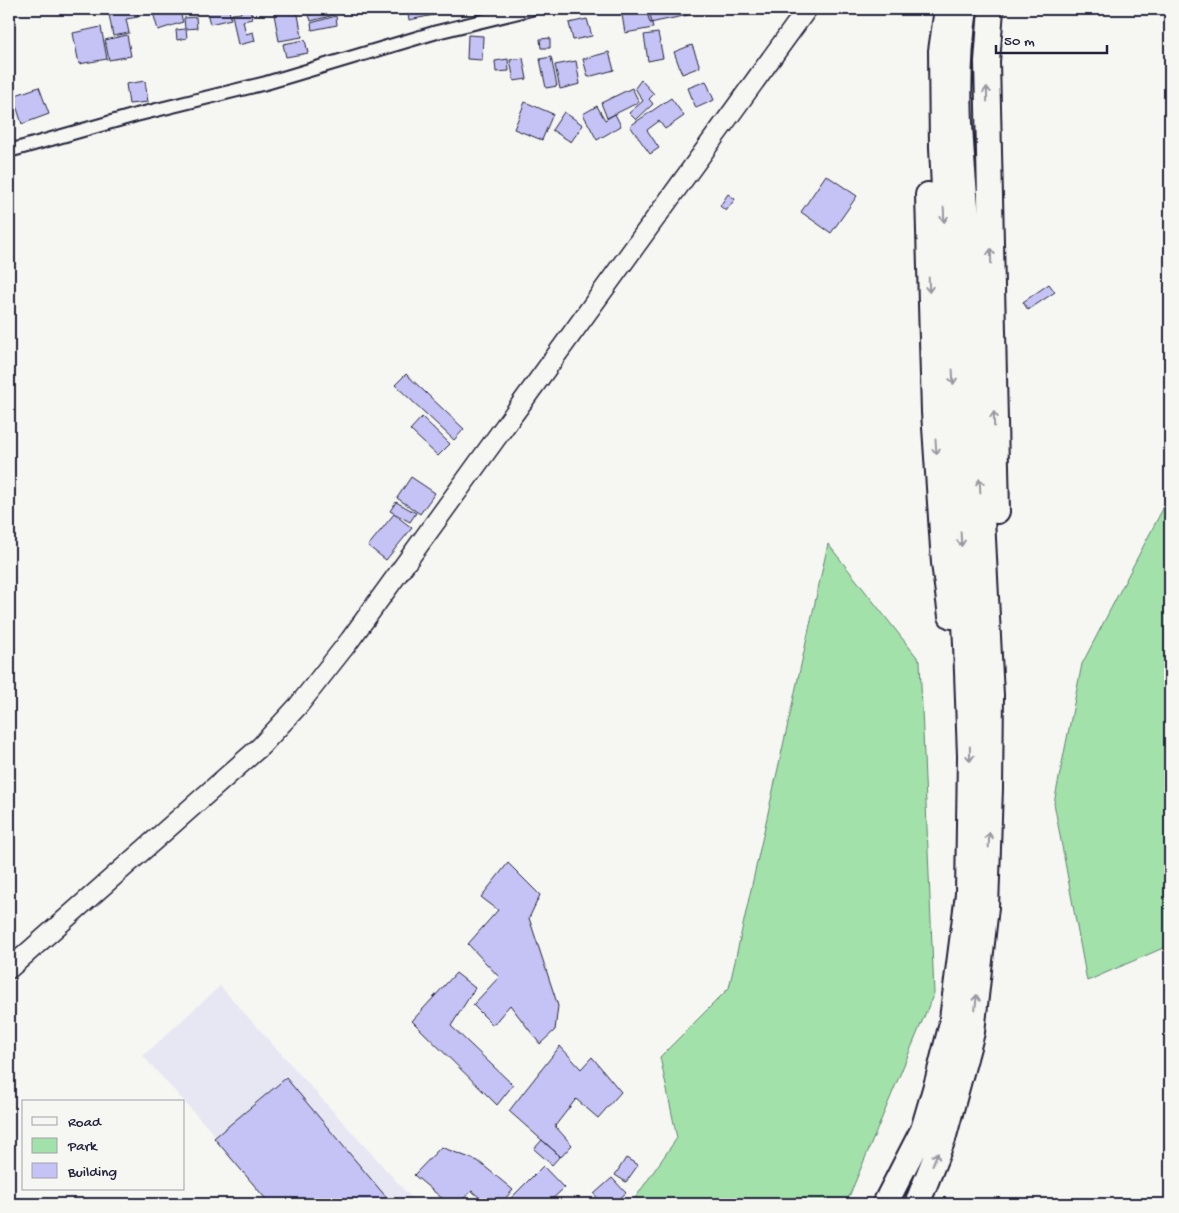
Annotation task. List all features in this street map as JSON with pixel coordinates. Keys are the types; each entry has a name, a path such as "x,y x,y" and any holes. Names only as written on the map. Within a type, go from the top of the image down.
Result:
{"highway":[{"path":"936,9 930,63 927,162 934,412 944,563 969,728"},
{"path":"885,1204 923,1130 951,1027 968,894 970,756 942,156 941,51 947,9"},
{"path":"965,9 960,60 961,149 966,206 991,695"},
{"path":"917,1204 943,1139 972,1032 986,907 991,695 998,567 987,72 990,9"}],"main road":[{"path":"9,969 261,746 298,706 381,598 806,9"}],"street":[{"path":"9,151 136,115 266,83 437,32 531,9"}],"shaded area":[{"path":"220,986 417,1204 277,1204 185,1102 185,1100 183,1100 143,1056"}],"green space":[{"path":"1170,495 1170,945 1087,981 1054,803 1082,664"},
{"path":"828,544 920,661 934,993 846,1204 631,1204 677,1138 660,1057 729,988"}],"building":[{"path":"108,9 127,9 128,12 137,10 138,17 126,19 129,33 113,36"},
{"path":"152,9 179,9 183,22 158,30"},
{"path":"184,9 200,9 185,14"},
{"path":"206,9 234,9 229,10 231,19 210,24"},
{"path":"240,9 250,9 252,19 243,21 246,34 253,32 255,41 238,45 232,14 241,13"},
{"path":"273,9 297,9 302,37 279,41"},
{"path":"318,9 333,9 334,15 311,21 309,15 318,12"},
{"path":"407,9 464,9 409,20"},
{"path":"621,9 649,9 653,28 625,33"},
{"path":"646,9 692,9 693,14 650,23"},
{"path":"336,16 337,25 312,30 311,23"},
{"path":"196,17 197,28 186,29 187,38 177,40 176,30 185,29 184,18"},
{"path":"587,19 592,36 573,40 569,23"},
{"path":"101,27 107,59 79,64 73,33"},
{"path":"658,33 663,58 648,61 644,35"},
{"path":"127,35 131,56 109,60 105,40"},
{"path":"468,35 483,36 482,60 467,59"},
{"path":"550,38 550,48 541,48 540,39"},
{"path":"305,40 308,53 286,57 283,44"},
{"path":"692,45 700,67 682,74 674,52"},
{"path":"609,52 614,70 588,77 583,59"},
{"path":"551,57 557,86 546,88 540,59"},
{"path":"523,58 527,79 514,81 510,60"},
{"path":"508,59 509,71 496,72 495,61"},
{"path":"576,61 580,84 560,89 555,65"},
{"path":"641,80 654,94 649,99 653,104 636,120 629,113 643,101 635,88"},
{"path":"145,81 148,102 129,104 126,84"},
{"path":"706,81 714,100 696,108 688,88"},
{"path":"39,87 49,114 22,124 13,96"},
{"path":"632,88 639,102 607,118 601,103"},
{"path":"671,98 684,116 665,129 659,121 647,130 659,148 650,154 630,126"},
{"path":"525,102 553,114 542,140 514,129"},
{"path":"597,106 605,120 615,114 621,126 597,140 583,114"},
{"path":"564,112 583,125 571,142 552,130"},
{"path":"826,175 857,196 831,233 801,212"},
{"path":"728,194 735,199 726,211 720,206"},
{"path":"1049,284 1055,292 1028,310 1023,302"},
{"path":"406,374 464,429 454,440 395,385"},
{"path":"422,417 450,444 438,456 410,430"},
{"path":"411,477 435,493 420,514 397,498"},
{"path":"396,502 416,513 410,522 390,511"},
{"path":"394,514 412,528 386,560 368,546"},
{"path":"508,863 540,895 529,918 558,1006 555,1030 540,1044 510,1005 493,1025 473,1005 499,977 468,944 498,910 481,897"},
{"path":"456,973 475,988 451,1026 513,1085 497,1105 412,1021"},
{"path":"560,1046 581,1069 592,1057 621,1092 598,1118 576,1099 555,1126 572,1145 561,1157 509,1111"},
{"path":"286,1078 392,1204 270,1204 214,1138"},
{"path":"542,1140 560,1156 552,1165 534,1149"},
{"path":"441,1147 478,1161 513,1190 500,1204 487,1204 472,1191 457,1204 449,1204 414,1175"},
{"path":"626,1158 638,1165 626,1182 615,1175"},
{"path":"543,1166 564,1188 547,1204 505,1204"},
{"path":"612,1178 626,1193 613,1204 603,1204 594,1194"}]}
